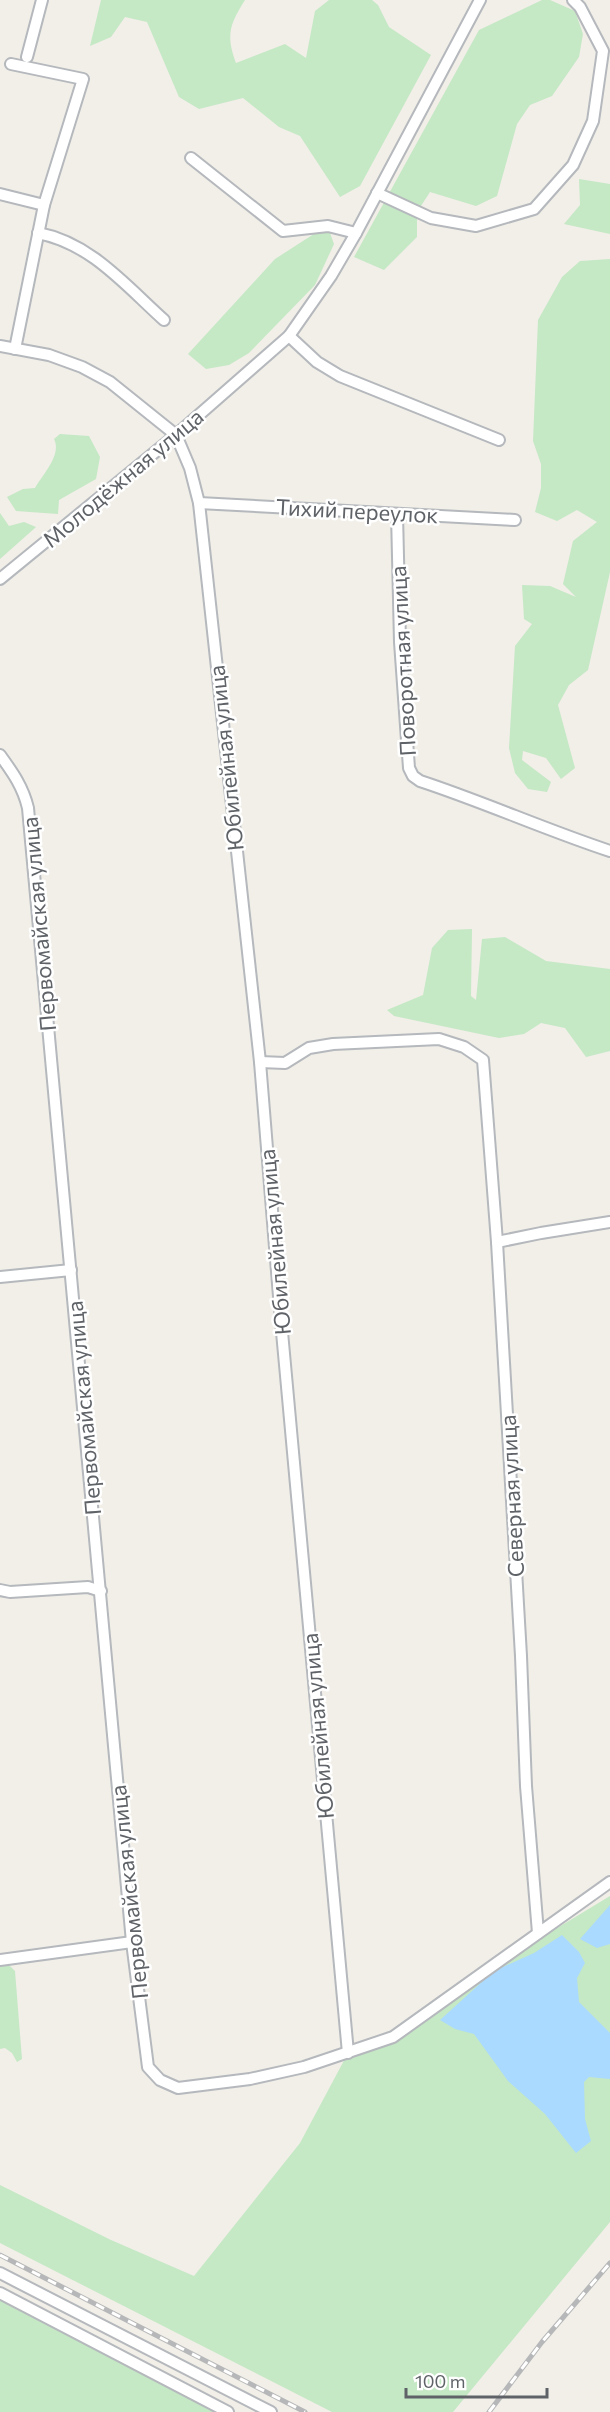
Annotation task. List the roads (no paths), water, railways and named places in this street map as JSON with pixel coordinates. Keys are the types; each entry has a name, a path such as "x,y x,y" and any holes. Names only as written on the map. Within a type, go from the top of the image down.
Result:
{"street":[{"path":"27,57 42,0"},
{"name":"Молодёжная улица","path":"0,579 176,435 290,336 331,276 356,233 480,0"},
{"path":"377,193 431,218 476,226 534,209 573,165 593,121 603,51 580,7 573,0"},
{"path":"11,64 83,79 44,205 15,349"},
{"path":"191,158 283,231 328,226 356,233"},
{"path":"0,194 44,205"},
{"path":"38,234 56,237 95,258 164,320"},
{"path":"290,336 317,362 340,376 499,440"},
{"path":"0,346 49,356 82,367 110,382 176,435"},
{"name":"Юбилейная улица","path":"176,435 190,468 199,502 260,1062 282,1332 348,2053"},
{"name":"Тихий переулок","path":"199,502 515,520"},
{"name":"Поворотная улица","path":"397,514 400,642 408,768 413,776 420,781 489,804 610,851"},
{"name":"Первомайская улица","path":"0,755 21,785 28,808 132,1942 148,2067 160,2080 178,2088 250,2079 304,2067 348,2053"},
{"name":"Северная улица","path":"260,1062 285,1063 309,1048 333,1044 439,1038 464,1047 483,1060 497,1242 521,1656 526,1786 538,1933"},
{"path":"497,1242 610,1222"},
{"path":"0,1277 71,1270"},
{"path":"0,1590 10,1592 88,1587 100,1591"},
{"path":"348,2053 393,2037 610,1882"},
{"path":"0,1960 132,1942"},
{"path":"0,2273 271,2412"},
{"path":"0,2293 228,2412"}],"water":[{"path":"610,1905 610,1944 597,1948 580,1939"},
{"path":"562,1935 579,1952 585,1963 577,1978 579,2002 610,2033 610,2079 589,2077 584,2082 585,2119 591,2141 576,2153 545,2114 508,2081 474,2034 455,2029 440,2020 494,1971 534,1953"}],"railway":[{"path":"0,2255 305,2412"},
{"path":"489,2412 542,2342 610,2263"}]}
